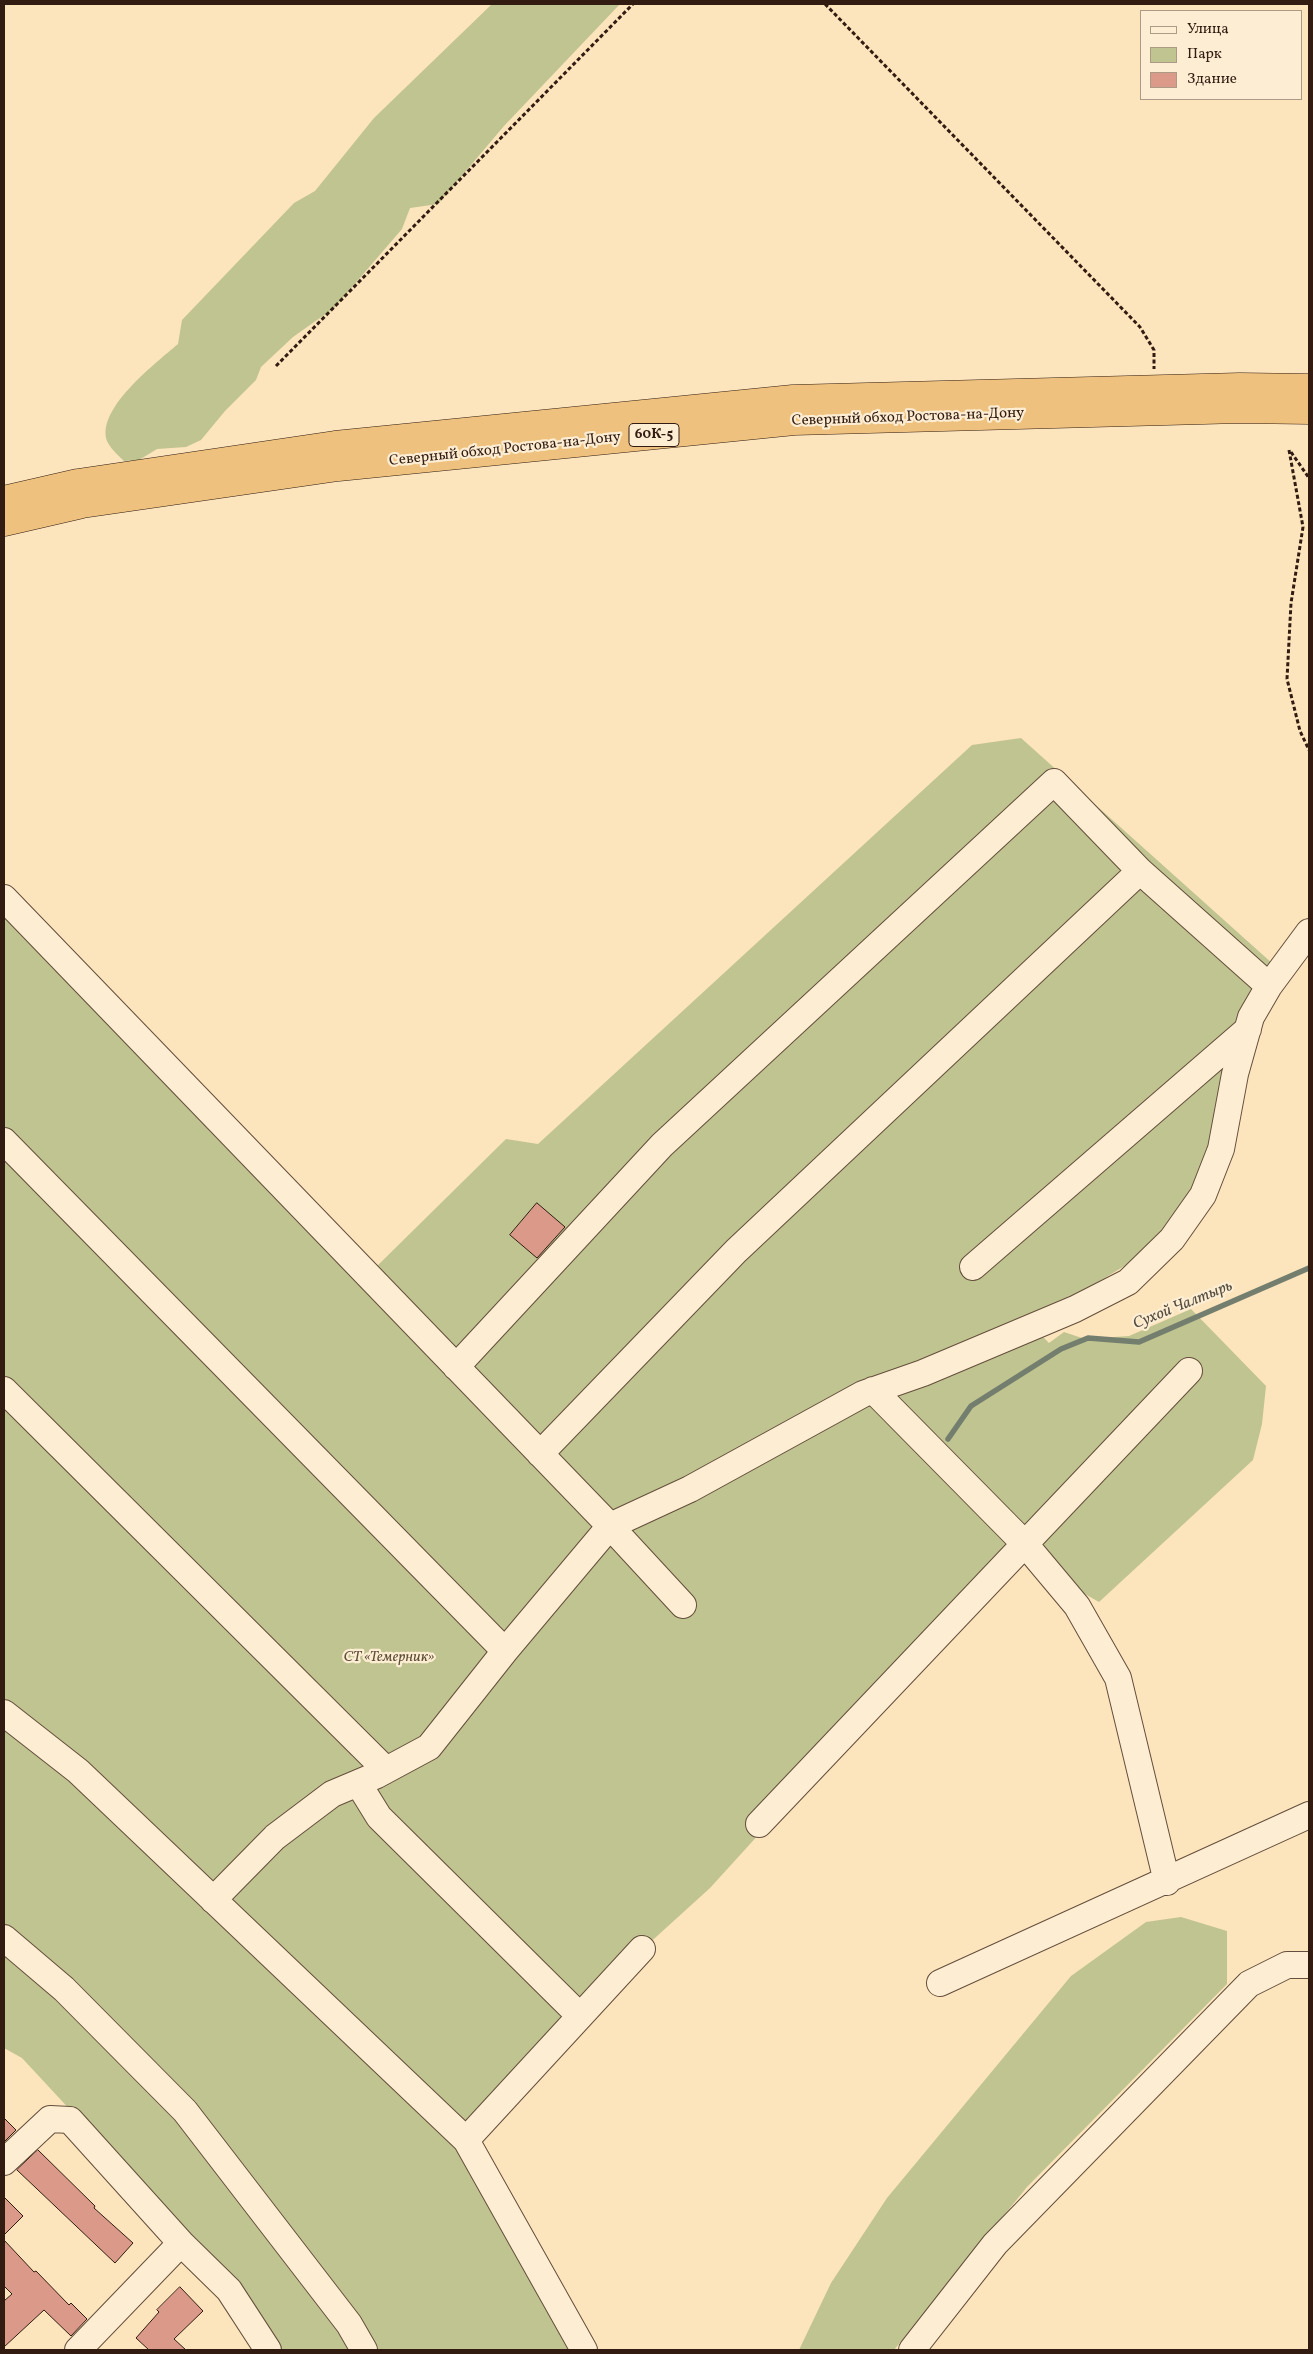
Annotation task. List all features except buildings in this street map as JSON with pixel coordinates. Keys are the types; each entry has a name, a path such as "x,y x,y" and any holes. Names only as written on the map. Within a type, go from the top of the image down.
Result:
{"highway":[{"name":"Северный обход Ростова-на-Дону","path":"4,500 78,483 335,445 792,399 1309,388"},
{"name":"Северный обход Ростова-на-Дону","path":"4,522 82,504 338,467 794,421 1240,409 1309,410"}],"street":[{"path":"456,1367 662,1144 1054,782 1140,871 1269,986"},
{"path":"540,1454 736,1251 1140,871"},
{"path":"4,898 684,1605"},
{"path":"213,1900 275,1837 332,1794 429,1748 505,1651 610,1526 690,1488 863,1394 923,1373 1075,1309 1128,1282 1172,1239 1203,1195 1221,1149 1235,1074 1251,1017 1269,986 1309,932"},
{"path":"973,1267 1248,1030"},
{"path":"4,1141 505,1651"},
{"path":"759,1824 1189,1371"},
{"path":"4,1390 386,1770"},
{"path":"873,1390 1025,1544 1077,1606 1118,1678 1167,1882"},
{"path":"4,1713 78,1771 466,2140 584,2350"},
{"path":"358,1783 379,1817 580,2016"},
{"path":"940,1983 1167,1882 1309,1815"},
{"path":"4,1938 64,1989 185,2111 349,2324 364,2350"},
{"path":"466,2140 642,1949"},
{"path":"912,2350 995,2244 1249,1984 1287,1965 1309,1965"},
{"path":"4,2162 50,2119 70,2120 182,2243 229,2290 268,2350"},
{"path":"78,2350 182,2243"}],"path":[{"path":"276,366 632,4"},
{"path":"825,4 1140,328 1154,350 1154,390"},
{"path":"1309,478 1290,450 1303,527 1291,603 1287,679 1300,731 1309,750"}],"green space":[{"path":"492,4 620,4 504,126 438,204 410,208 402,229 334,308 293,337 261,367 256,380 225,411 201,440 186,447 157,449 139,460 124,461 108,443 106,430 110,417 118,403 142,375 178,344 182,320 294,203 315,191 374,118"},
{"name":"СТ «Темерник»","path":"1021,738 1273,964 1204,1167 1166,1232 1126,1265 1067,1301 1023,1316 1049,1343 1064,1332 1085,1339 1129,1336 1191,1309 1266,1386 1262,1424 1253,1460 1099,1602 1029,1562 1013,1555 710,1888 634,1957 473,2126 591,2350 281,2350 74,2114 22,2058 4,2048 4,889 371,1272 506,1139 538,1144 972,745"},
{"path":"1181,1917 1227,1931 1227,1984 1027,2187 894,2350 799,2350 831,2283 887,2198 1071,1976 1146,1922"}],"waterway":[{"name":"Сухой Чалтырь","path":"948,1439 971,1406 1061,1349 1088,1338 1139,1342 1309,1268"}]}
